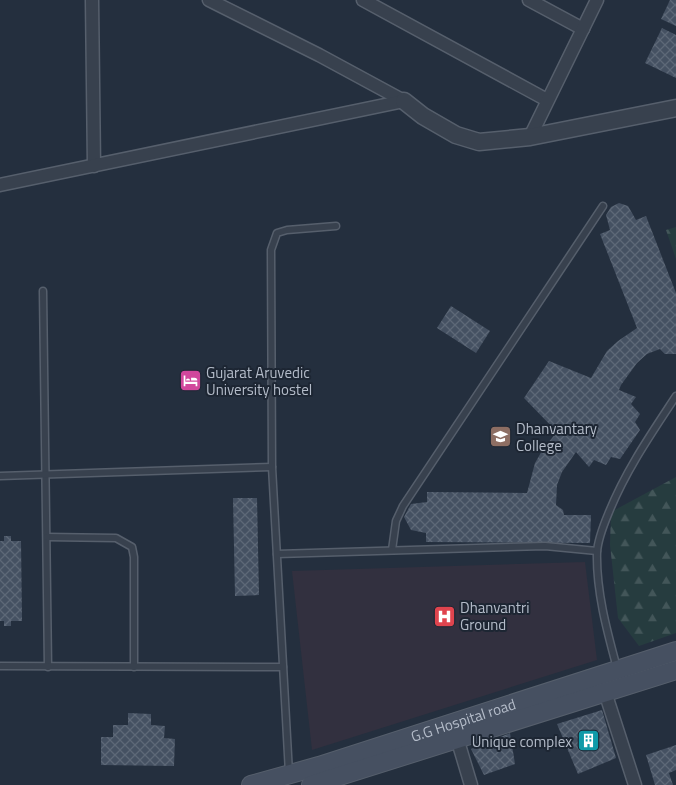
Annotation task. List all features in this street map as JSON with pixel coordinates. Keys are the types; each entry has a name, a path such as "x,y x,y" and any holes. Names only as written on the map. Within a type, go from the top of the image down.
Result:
{"main road":[{"name":"G.G Hospital road","path":"311,778 618,669 676,651"},
{"name":"G.G Hospital road","path":"251,785 311,778 457,738 676,670"}],"street":[{"path":"92,0 94,166"},
{"path":"209,0 404,100 423,116 456,135 479,142 530,137 676,108"},
{"path":"363,0 547,100"},
{"path":"529,0 583,30"},
{"path":"530,137 597,0"},
{"path":"0,185 404,100"},
{"path":"605,692 635,785"},
{"path":"457,738 472,785"}],"lane":[{"path":"392,550 396,521 403,506 603,206"},
{"path":"311,778 283,667 272,467 270,250 273,240 278,233 286,230 336,226"},
{"path":"43,290 48,667"},
{"path":"618,669 603,610 597,551 601,532 621,482 676,396"},
{"path":"0,476 272,467"},
{"path":"47,537 116,538 132,547 134,557 134,667"},
{"path":"277,554 545,546 597,551"},
{"path":"0,666 283,667"}],"shaded area":[{"name":"Dhanvantri Ground","path":"585,562 597,660 312,750 292,571"}],"green space":[{"path":"676,227 676,259 666,230"},
{"path":"676,477 676,633 639,646 618,618 610,545 611,512"}],"building":[{"path":"670,0 676,0 676,26 661,19"},
{"path":"662,28 676,35 676,78 645,63"},
{"path":"619,203 628,206 636,220 646,216 676,293 676,354 665,354 660,349 647,354 637,363 621,385 619,390 636,397 631,404 640,414 635,422 640,430 620,459 611,457 606,465 594,460 589,467 576,452 562,472 557,485 556,505 563,510 564,515 591,515 590,543 426,542 426,533 411,530 404,517 411,504 427,502 427,492 527,493 535,463 543,449 557,432 524,398 549,361 591,378 607,351 637,328 600,234 610,230 606,215 611,207"},
{"path":"451,306 490,331 476,353 437,328"},
{"path":"233,498 257,498 259,595 235,596"},
{"path":"4,536 11,536 11,541 21,541 22,621 11,621 11,626 4,626 4,621 0,621 0,541 4,541"},
{"name":"Unique complex","path":"602,710 616,758 578,774 557,724"},
{"path":"128,713 151,714 151,725 165,726 164,738 175,739 174,766 101,765 101,737 113,737 113,725 128,725"},
{"path":"510,733 515,764 484,775 471,749"},
{"path":"676,745 676,770 669,773 673,785 655,785 646,755"}],"place":[{"name":"Gujarat Aruvedic University hostel","path":"190,381"},
{"name":"Dhanvantary College","path":"500,437"},
{"name":"Dhanvantri Ground","path":"444,616"},
{"name":"Unique complex","path":"588,741"}]}
